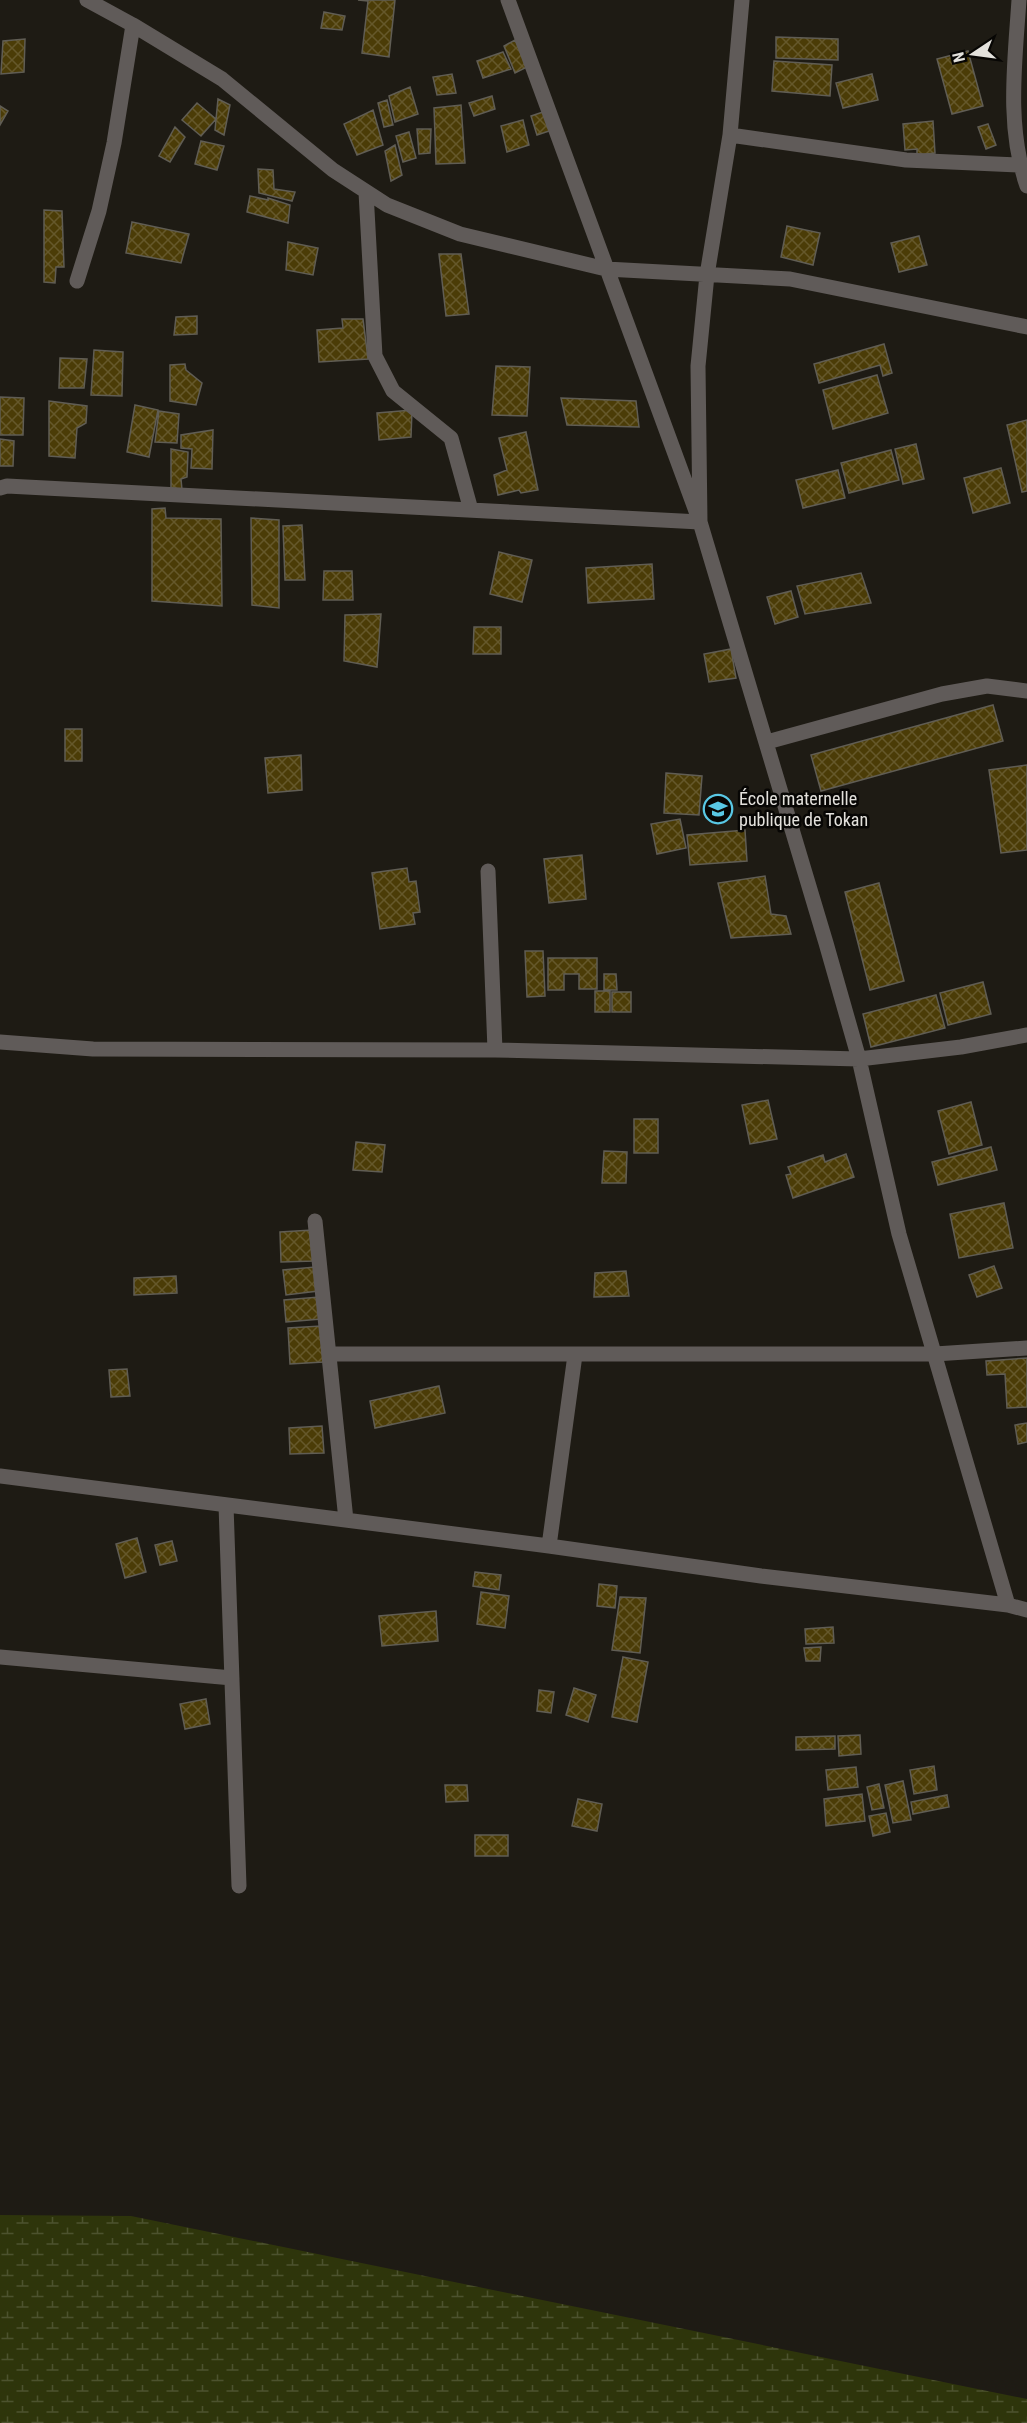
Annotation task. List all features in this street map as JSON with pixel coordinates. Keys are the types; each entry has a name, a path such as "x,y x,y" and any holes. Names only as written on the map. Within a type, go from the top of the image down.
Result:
{"street":[{"path":"87,0 134,25 222,79 333,171 366,192 387,205 460,234 606,268 790,279 1027,327"},
{"path":"508,0 700,522 859,1059 899,1234 1008,1605"},
{"path":"700,522 698,366 707,275 730,135 742,0"},
{"path":"1019,0 1022,21 1014,72 1016,136 1020,165 1027,186"},
{"path":"77,281 99,211 114,143 134,25"},
{"path":"1014,72 1027,89"},
{"path":"730,135 906,160 1020,165"},
{"path":"366,192 375,356 393,391 450,438 471,510"},
{"path":"0,488 7,486 700,522"},
{"path":"767,742 942,694 987,686 1027,692"},
{"path":"488,871 495,1050"},
{"path":"0,1042 93,1049 495,1050 859,1059 961,1047 1027,1035"},
{"path":"315,1221 346,1520"},
{"path":"329,1354 935,1354 1027,1348"},
{"path":"549,1546 575,1355"},
{"path":"0,1476 549,1546 761,1576 1008,1605 1027,1610"},
{"path":"226,1505 239,1886"},
{"path":"0,1656 232,1678"}],"green space":[{"path":"0,2215 131,2216 1027,2399 1027,2423 0,2423"}],"building":[{"path":"358,0 395,0 389,57 362,53 368,1"},
{"path":"324,12 345,16 342,30 321,28"},
{"path":"776,37 838,39 838,60 776,58"},
{"path":"25,39 24,72 1,74 3,41"},
{"path":"515,40 527,67 515,73 504,46"},
{"path":"968,51 983,106 952,114 937,59"},
{"path":"503,52 511,69 483,78 477,61"},
{"path":"774,61 832,65 830,96 772,91"},
{"path":"452,74 456,93 437,95 433,77"},
{"path":"872,74 878,100 843,108 836,83"},
{"path":"410,87 418,114 395,122 389,96"},
{"path":"492,96 495,109 474,116 469,103"},
{"path":"218,99 230,105 224,135 215,130"},
{"path":"387,100 393,125 384,127 378,103"},
{"path":"197,103 216,119 201,136 182,120"},
{"path":"461,105 465,163 436,164 434,108"},
{"path":"0,106 8,111 0,125"},
{"path":"373,110 383,145 357,155 344,124"},
{"path":"546,111 552,130 537,135 531,116"},
{"path":"523,120 529,145 507,152 501,126"},
{"path":"933,121 935,153 917,155 917,149 905,150 903,124"},
{"path":"988,124 996,145 986,149 978,127"},
{"path":"175,127 185,137 170,162 159,156"},
{"path":"417,129 431,129 430,153 419,154"},
{"path":"409,132 416,158 403,162 396,136"},
{"path":"201,141 224,146 217,170 195,164"},
{"path":"395,145 402,175 391,181 385,151"},
{"path":"258,169 273,170 274,189 295,192 292,201 259,193"},
{"path":"250,196 268,200 268,198 290,205 288,223 247,212"},
{"path":"44,210 62,211 64,267 56,267 55,283 44,282"},
{"path":"132,222 189,234 181,263 126,253"},
{"path":"787,226 820,233 813,265 781,257"},
{"path":"919,236 927,265 899,272 891,243"},
{"path":"288,242 318,248 313,275 286,270"},
{"path":"439,254 461,254 469,314 446,316"},
{"path":"197,316 197,334 174,335 176,317"},
{"path":"342,319 363,319 368,359 319,362 317,330 343,328"},
{"path":"884,344 892,373 883,376 880,365 819,383 814,364"},
{"path":"94,350 123,352 122,396 91,395"},
{"path":"60,358 87,359 84,388 59,388"},
{"path":"185,364 186,370 202,383 196,405 170,401 170,365"},
{"path":"496,366 530,367 527,416 492,415"},
{"path":"877,375 888,413 833,429 823,390"},
{"path":"0,397 24,398 23,435 0,435"},
{"path":"561,398 636,401 639,427 567,425"},
{"path":"49,401 87,406 86,423 77,428 75,458 49,456"},
{"path":"135,405 158,410 149,457 127,452"},
{"path":"412,410 411,437 379,440 377,413"},
{"path":"159,411 179,414 177,443 155,442"},
{"path":"1027,420 1027,491 1022,492 1007,425"},
{"path":"213,430 212,469 191,468 192,449 181,448 181,435"},
{"path":"526,432 538,490 521,493 519,490 498,495 494,475 507,470 499,438"},
{"path":"0,439 14,441 13,466 0,466"},
{"path":"916,444 924,479 903,484 895,449"},
{"path":"171,449 188,452 187,477 181,479 182,490 171,490"},
{"path":"891,450 899,480 849,493 841,463"},
{"path":"1001,468 1010,503 973,513 964,478"},
{"path":"838,470 845,498 803,508 796,480"},
{"path":"165,508 166,518 221,519 222,606 152,601 152,509"},
{"path":"251,518 279,520 279,608 252,605"},
{"path":"302,525 305,580 285,580 283,526"},
{"path":"499,552 532,560 522,602 490,594"},
{"path":"652,564 654,599 588,603 586,568"},
{"path":"324,571 352,571 353,600 323,600"},
{"path":"861,573 871,603 805,614 797,586"},
{"path":"791,591 798,617 775,624 767,597"},
{"path":"381,614 377,667 344,661 345,615"},
{"path":"474,627 501,627 501,654 473,654"},
{"path":"731,649 736,678 709,682 704,654"},
{"path":"993,705 1003,741 821,791 811,755"},
{"path":"65,729 82,729 82,761 65,761"},
{"path":"301,755 302,790 268,793 265,758"},
{"path":"1027,765 1027,850 1001,853 989,770"},
{"path":"666,773 702,776 699,815 664,813"},
{"path":"680,819 686,848 657,854 651,824"},
{"path":"745,830 747,861 690,865 687,835"},
{"path":"582,855 586,899 549,903 544,859"},
{"path":"407,868 409,882 416,881 420,912 413,913 415,924 380,929 372,873"},
{"path":"765,876 771,914 786,916 791,934 731,938 718,883"},
{"path":"879,883 904,981 870,990 845,892"},
{"path":"525,951 543,951 545,996 527,997"},
{"path":"548,958 597,958 597,989 579,989 579,974 564,974 564,990 548,990"},
{"path":"604,974 616,974 617,990 604,990"},
{"path":"983,982 991,1014 948,1025 940,993"},
{"path":"595,991 610,991 610,1012 595,1012"},
{"path":"612,992 631,992 631,1012 612,1012"},
{"path":"936,995 945,1028 871,1047 863,1014"},
{"path":"768,1100 777,1139 750,1144 742,1105"},
{"path":"971,1102 982,1145 949,1154 938,1111"},
{"path":"634,1119 658,1119 658,1153 634,1153"},
{"path":"356,1142 385,1145 382,1172 353,1170"},
{"path":"991,1147 997,1170 938,1185 932,1162"},
{"path":"604,1151 627,1152 626,1183 602,1183"},
{"path":"846,1154 854,1177 793,1198 786,1175 791,1174 788,1167 823,1155 825,1162"},
{"path":"1004,1203 1013,1248 959,1258 950,1214"},
{"path":"312,1230 314,1261 281,1262 280,1232"},
{"path":"994,1266 1002,1288 977,1297 969,1275"},
{"path":"315,1267 318,1291 286,1295 283,1270"},
{"path":"626,1271 629,1296 594,1297 595,1273"},
{"path":"176,1276 177,1293 134,1295 134,1278"},
{"path":"319,1297 321,1319 286,1322 284,1300"},
{"path":"321,1326 323,1362 290,1364 288,1328"},
{"path":"1027,1358 1027,1407 1007,1408 1005,1374 987,1375 986,1361"},
{"path":"127,1369 130,1396 111,1397 109,1370"},
{"path":"439,1386 445,1413 375,1428 370,1401"},
{"path":"1027,1423 1027,1442 1018,1444 1015,1425"},
{"path":"322,1426 324,1453 290,1454 289,1428"},
{"path":"137,1538 146,1572 125,1578 116,1544"},
{"path":"172,1541 177,1561 160,1565 155,1545"},
{"path":"475,1572 501,1575 499,1590 473,1586"},
{"path":"599,1584 617,1586 615,1608 597,1606"},
{"path":"481,1592 509,1596 505,1628 477,1624"},
{"path":"620,1597 646,1598 640,1653 612,1650"},
{"path":"436,1611 438,1641 382,1646 379,1616"},
{"path":"833,1627 834,1643 806,1644 805,1629"},
{"path":"821,1647 820,1661 806,1661 804,1648"},
{"path":"623,1657 648,1662 637,1722 612,1717"},
{"path":"574,1688 596,1695 588,1722 566,1715"},
{"path":"539,1690 554,1692 551,1713 537,1711"},
{"path":"206,1699 210,1724 185,1729 180,1704"},
{"path":"860,1735 861,1754 839,1756 838,1736"},
{"path":"835,1736 835,1749 796,1750 796,1737"},
{"path":"934,1766 937,1790 914,1794 910,1770"},
{"path":"856,1767 858,1787 828,1790 826,1770"},
{"path":"903,1781 911,1820 893,1823 885,1785"},
{"path":"879,1784 884,1808 872,1810 867,1787"},
{"path":"445,1785 467,1785 468,1801 446,1802"},
{"path":"862,1794 865,1821 826,1826 824,1799"},
{"path":"947,1795 949,1807 913,1814 911,1802"},
{"path":"578,1799 602,1804 597,1831 572,1826"},
{"path":"886,1813 890,1832 873,1836 869,1816"},
{"path":"475,1835 508,1835 508,1856 475,1856"}],"place":[{"name":"École maternelle publique de Tokan","path":"718,809"}]}
